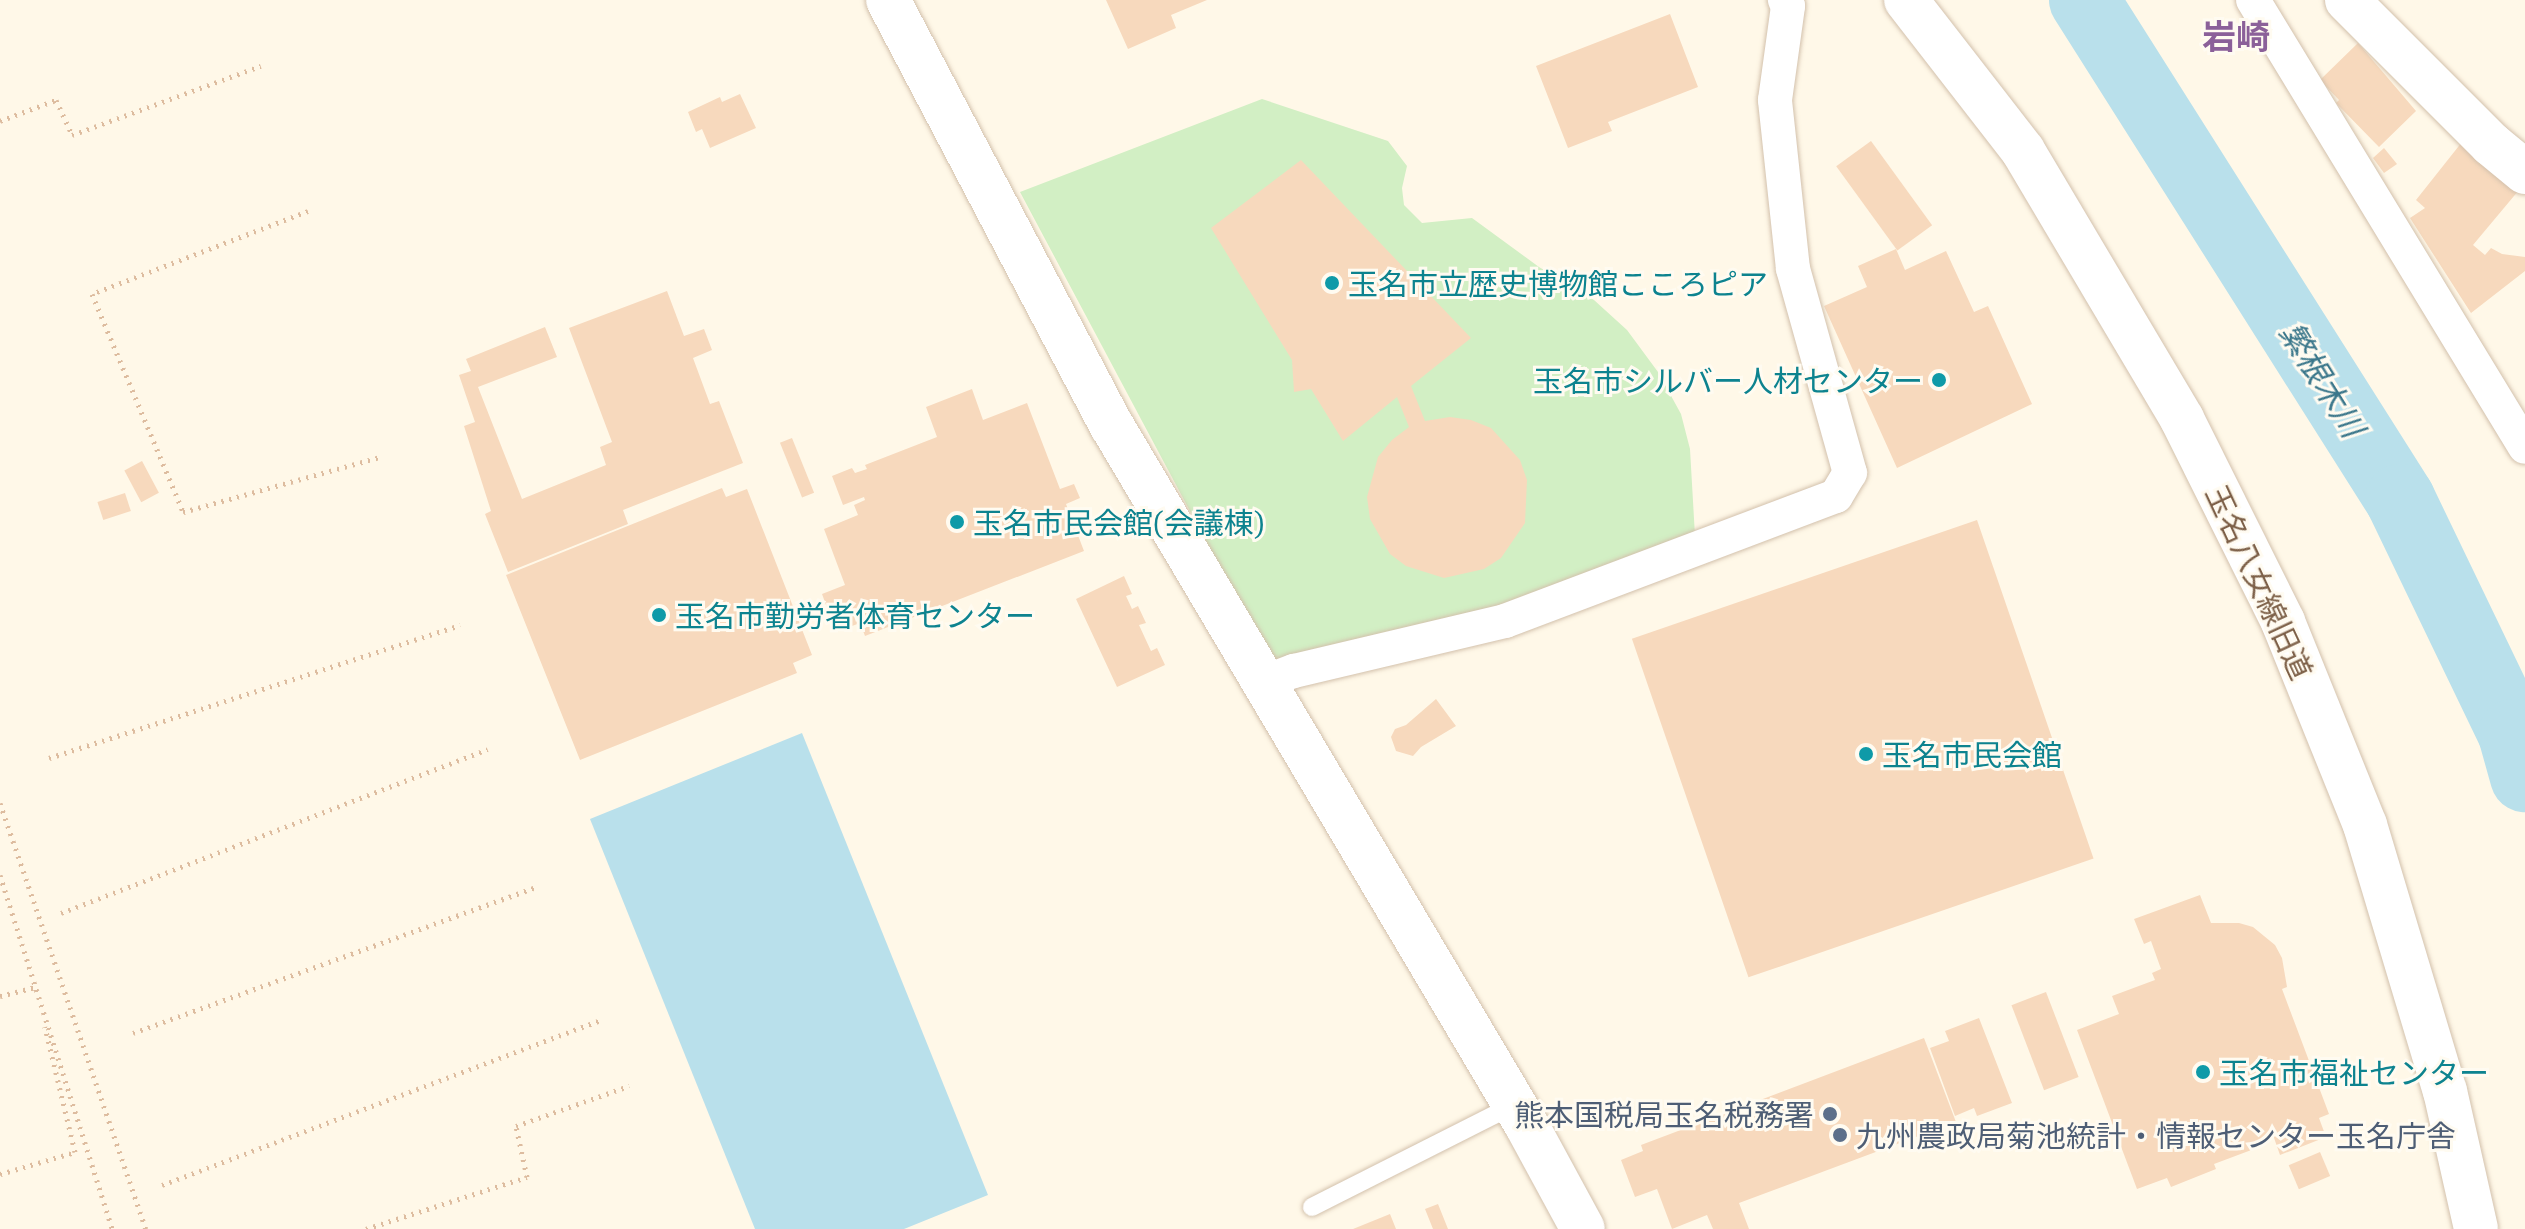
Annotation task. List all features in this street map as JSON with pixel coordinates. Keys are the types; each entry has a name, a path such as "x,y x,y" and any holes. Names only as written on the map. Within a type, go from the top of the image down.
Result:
{"street":[{"path":"888,0 1112,426 1514,1105 1583,1229"},
{"path":"1262,683 1294,671 1505,621 1836,496 1850,473 1793,269 1775,100 1788,6 1785,0"},
{"name":"玉名八女線旧道","path":"1906,0 2023,151 2182,419 2283,622 2365,825 2445,1091 2476,1229"},
{"path":"2253,0 2525,447"},
{"path":"2347,0 2491,144 2525,172"}],"lane":[{"path":"1312,1207 1514,1105"}],"path":[{"path":"0,121 56,100 72,135 261,66"},
{"path":"308,211 92,294 183,512 380,457"},
{"path":"49,758 460,625"},
{"path":"61,913 488,749"},
{"path":"0,803 146,1229"},
{"path":"0,875 112,1229"},
{"path":"133,1033 537,887"},
{"path":"0,996 36,987"},
{"path":"0,1174 75,1152 36,987"},
{"path":"162,1185 602,1020"},
{"path":"366,1229 527,1177 516,1126 629,1086"}],"green space":[{"path":"1262,99 1388,141 1407,166 1402,188 1404,205 1422,223 1472,218 1539,267 1594,300 1627,330 1658,372 1681,414 1690,449 1695,536 1507,612 1273,667 1020,192"}],"water":[{"path":"802,733 988,1195 904,1229 755,1229 590,819"}],"building":[{"path":"1106,0 1207,0 1171,15 1176,28 1128,49"},
{"path":"1670,14 1698,87 1608,122 1612,131 1568,148 1536,66"},
{"path":"2358,43 2416,111 2379,147 2336,103 2339,100 2320,80"},
{"path":"740,94 756,128 710,148 702,129 696,132 688,112 720,97 722,102"},
{"path":"1871,141 1932,225 1897,250 1836,166"},
{"path":"2462,142 2519,190 2473,245 2485,255 2491,248 2502,254 2525,257 2525,271 2471,313 2410,218 2425,208 2416,200"},
{"path":"2384,148 2397,164 2384,173 2373,158"},
{"name":"玉名市立歴史博物館こころピア","path":"1301,160 1471,338 1411,386 1425,421 1450,417 1471,420 1491,428 1520,460 1527,480 1525,523 1501,558 1484,569 1444,578 1406,566 1390,554 1370,519 1367,497 1378,457 1392,440 1409,427 1397,397 1343,441 1311,389 1294,392 1292,360 1211,228"},
{"name":"玉名市シルバー人材センター","path":"1896,249 1905,270 1946,251 1974,312 1988,306 2032,404 1897,468 1824,306 1867,287 1858,266"},
{"path":"667,291 684,336 704,329 712,350 693,358 710,404 719,401 743,463 623,510 628,524 508,572 485,514 491,511 464,426 475,422 459,375 471,371 466,359 545,327 557,357 478,387 522,499 606,465 600,447 612,442 569,328"},
{"name":"玉名市民会館(会議棟)","path":"972,389 983,420 1027,403 1060,489 1074,484 1080,498 1066,504 1084,551 865,636 860,623 836,632 822,594 845,585 824,529 858,515 854,505 865,500 864,497 843,505 832,476 852,468 855,473 867,469 865,465 937,437 926,407"},
{"path":"792,438 814,493 802,498 780,443"},
{"path":"142,461 159,493 141,502 124,470"},
{"name":"玉名市勤労者体育センター","path":"722,488 726,497 747,489 812,655 793,663 797,673 580,760 506,575"},
{"path":"125,493 131,511 103,520 97,502"},
{"name":"玉名市民会館","path":"1977,520 2094,858 1748,977 1632,639"},
{"path":"1124,576 1132,594 1126,596 1132,609 1138,606 1146,623 1139,625 1151,651 1157,648 1165,665 1117,687 1076,599"},
{"path":"1436,699 1456,726 1421,747 1413,756 1396,751 1391,737 1395,729 1406,725"},
{"name":"玉名市福祉センター","path":"2200,895 2211,923 2239,923 2253,927 2275,945 2282,958 2287,987 2282,989 2329,1114 2319,1118 2326,1137 2280,1155 2273,1135 2260,1140 2262,1146 2214,1164 2216,1169 2171,1187 2167,1178 2137,1189 2077,1030 2119,1014 2112,996 2155,980 2152,973 2161,969 2151,941 2144,944 2134,919"},
{"path":"2046,992 2079,1077 2044,1090 2011,1005"},
{"path":"1979,1018 2012,1103 1977,1116 1974,1108 1955,1116 1930,1048 1949,1041 1945,1031"},
{"path":"1924,1038 1956,1122 1739,1203 1749,1229 1713,1229 1707,1215 1672,1229 1657,1189 1635,1197 1621,1160 1643,1151 1641,1145"},
{"path":"2320,1152 2330,1176 2299,1189 2289,1165"},
{"path":"1438,1204 1448,1229 1433,1229 1425,1209"},
{"path":"1390,1214 1396,1229 1353,1229"}],"waterway":[{"name":"繁根木川","path":"2084,0 2400,499 2513,734 2525,777"}],"place":[{"name":"玉名市立歴史博物館こころピア","path":"1332,283"},
{"name":"玉名市シルバー人材センター","path":"1939,380"},
{"name":"玉名市民会館(会議棟)","path":"957,522"},
{"name":"玉名市勤労者体育センター","path":"659,615"},
{"name":"玉名市民会館","path":"1866,754"},
{"name":"玉名市福祉センター","path":"2203,1072"},
{"name":"熊本国税局玉名税務署","path":"1830,1114"},
{"name":"九州農政局菊池統計・情報センター玉名庁舎","path":"1840,1135"}],"district":[{"name":"岩崎","path":"2236,36"}]}
